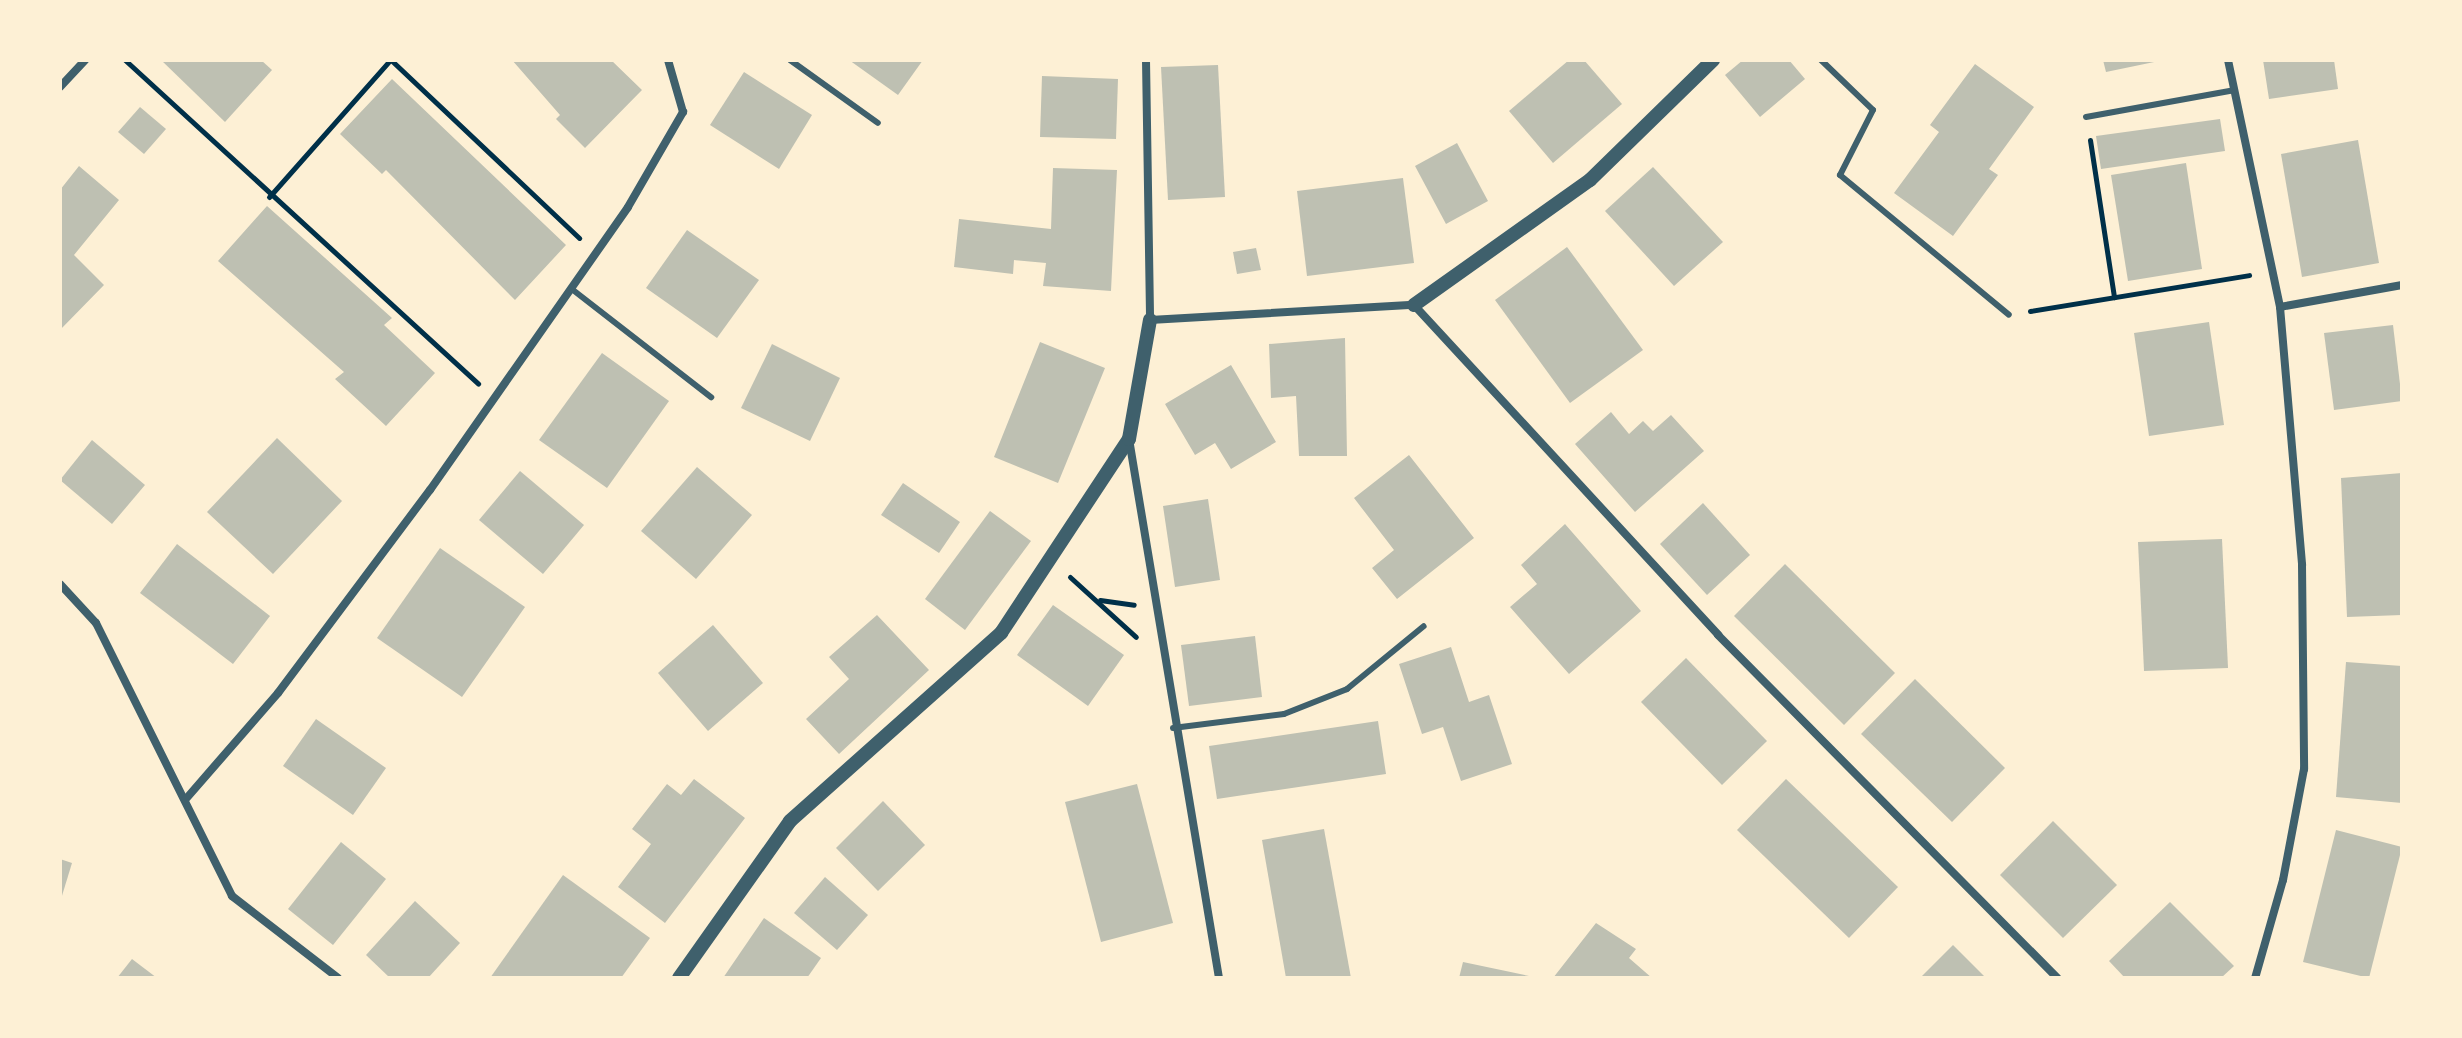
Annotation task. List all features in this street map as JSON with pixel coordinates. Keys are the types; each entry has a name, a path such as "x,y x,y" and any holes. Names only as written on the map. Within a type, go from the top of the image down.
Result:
{"street":[{"path":"60,87 85,60"},
{"path":"185,800 278,693 495,399 597,254 683,112 668,60"},
{"path":"1146,60 1150,320 1129,439 1173,728 1219,978"},
{"path":"1150,320 1414,305 1590,180 1713,60"},
{"path":"2228,60 2280,307 2302,565 2304,769 2283,880 2255,978"},
{"path":"2280,307 2402,285"},
{"path":"1414,305 1718,635 2058,978"},
{"path":"679,978 790,821 1001,633 1129,439"},
{"path":"60,584 96,623 232,896 338,978"}],"lane":[{"path":"790,60 878,123"},
{"path":"1821,60 1873,110 1840,175 2009,315"},
{"path":"2086,117 2234,90"},
{"path":"573,290 711,397"},
{"path":"1173,728 1284,714 1347,689 1424,626"}],"path":[{"path":"125,60 269,197 495,399"},
{"path":"269,197 390,60 597,254"},
{"path":"2086,117 2114,297"},
{"path":"2009,315 2272,271"},
{"path":"1048,559 1099,600 1163,663"},
{"path":"1099,600 1155,608"}],"building":[{"path":"161,60 261,60 272,70 225,122"},
{"path":"512,60 611,60 642,90 585,148 556,119 560,115"},
{"path":"849,60 923,60 898,95"},
{"path":"1569,60 1584,60 1622,104 1553,163 1509,111"},
{"path":"1743,60 1789,60 1805,79 1760,117 1725,75"},
{"path":"2103,60 2159,60 2159,61 2106,72"},
{"path":"2263,60 2334,60 2338,89 2269,99"},
{"path":"1975,64 2034,107 1989,169 1998,175 1953,236 1894,193 1939,132 1930,125"},
{"path":"1218,65 1225,197 1168,200 1161,67"},
{"path":"744,72 812,115 779,169 710,125"},
{"path":"1042,76 1118,79 1116,139 1040,137"},
{"path":"392,79 566,245 515,300 386,170 382,174 340,134"},
{"path":"140,107 166,129 144,154 118,132"},
{"path":"2220,119 2225,151 2101,169 2096,136"},
{"path":"2358,140 2379,263 2302,277 2281,154"},
{"path":"1457,143 1488,201 1446,224 1415,166"},
{"path":"2186,163 2202,269 2128,281 2111,175"},
{"path":"79,166 119,200 74,255 104,285 60,330 60,190"},
{"path":"1653,167 1723,242 1674,286 1605,211"},
{"path":"1053,168 1117,170 1111,291 1043,286 1046,263 1014,260 1013,274 954,267 959,219 1051,229"},
{"path":"1403,178 1414,263 1307,276 1297,191"},
{"path":"267,206 392,318 384,325 435,373 386,426 335,379 344,372 218,261"},
{"path":"687,230 759,280 717,338 646,288"},
{"path":"1567,247 1643,350 1570,403 1495,300"},
{"path":"1256,248 1261,270 1237,274 1233,252"},
{"path":"2209,322 2224,425 2149,436 2134,333"},
{"path":"2393,325 2402,401 2334,410 2324,333"},
{"path":"1345,338 1347,456 1299,456 1296,396 1271,398 1269,344"},
{"path":"1040,342 1105,368 1058,483 994,457"},
{"path":"772,344 840,378 810,441 741,408"},
{"path":"602,353 669,401 607,488 539,440"},
{"path":"1231,365 1276,442 1231,469 1215,443 1195,455 1165,404"},
{"path":"1611,412 1629,434 1643,421 1653,431 1671,415 1704,451 1635,512 1575,444"},
{"path":"277,438 342,501 273,574 207,512"},
{"path":"92,440 145,485 112,524 60,480"},
{"path":"1409,455 1474,538 1397,599 1372,568 1394,550 1354,498"},
{"path":"697,467 752,515 696,579 641,531"},
{"path":"520,471 584,525 543,574 479,520"},
{"path":"2402,473 2402,615 2347,617 2341,478"},
{"path":"903,483 960,522 939,553 881,515"},
{"path":"1208,499 1220,580 1175,587 1163,506"},
{"path":"1703,503 1750,555 1707,595 1660,544"},
{"path":"990,511 1031,541 965,630 925,599"},
{"path":"1565,524 1641,611 1569,674 1510,607 1537,584 1521,565"},
{"path":"2222,539 2228,668 2144,671 2138,542"},
{"path":"177,544 270,616 233,664 140,593"},
{"path":"440,548 525,607 462,697 377,638"},
{"path":"1785,564 1895,673 1844,725 1734,616"},
{"path":"1053,605 1124,655 1088,706 1017,655"},
{"path":"877,615 929,670 839,754 806,719 849,679 829,657"},
{"path":"713,625 763,683 708,731 658,673"},
{"path":"1255,636 1262,697 1189,706 1181,645"},
{"path":"1451,647 1469,702 1489,695 1512,764 1461,781 1443,727 1422,734 1399,664"},
{"path":"1686,658 1767,741 1722,785 1641,702"},
{"path":"2346,662 2402,666 2402,803 2336,797"},
{"path":"1915,679 2005,768 1952,822 1861,734"},
{"path":"316,719 386,768 353,815 283,766"},
{"path":"1378,721 1386,774 1217,799 1209,746"},
{"path":"694,779 745,818 665,923 618,887 651,844 632,829 667,784 681,795"},
{"path":"1786,779 1898,887 1849,938 1737,830"},
{"path":"1137,784 1173,923 1101,942 1065,802"},
{"path":"883,801 925,845 878,891 836,848"},
{"path":"2053,821 2117,885 2063,938 2000,875"},
{"path":"1324,829 1351,978 1286,978 1262,840"},
{"path":"2336,830 2402,847 2369,978 2303,962"},
{"path":"341,842 386,879 333,945 288,909"},
{"path":"60,859 72,863 61,899 60,899"},
{"path":"563,875 650,938 621,978 490,978"},
{"path":"825,877 868,915 837,950 794,913"},
{"path":"415,901 460,943 428,978 390,978 366,955"},
{"path":"2170,902 2234,966 2221,978 2125,978 2109,961"},
{"path":"764,918 821,958 807,978 723,978"},
{"path":"1596,923 1636,949 1629,958 1652,978 1553,978"},
{"path":"1953,945 1986,978 1920,978"},
{"path":"132,959 157,978 117,978"},
{"path":"1463,962 1534,977 1459,978"}]}
